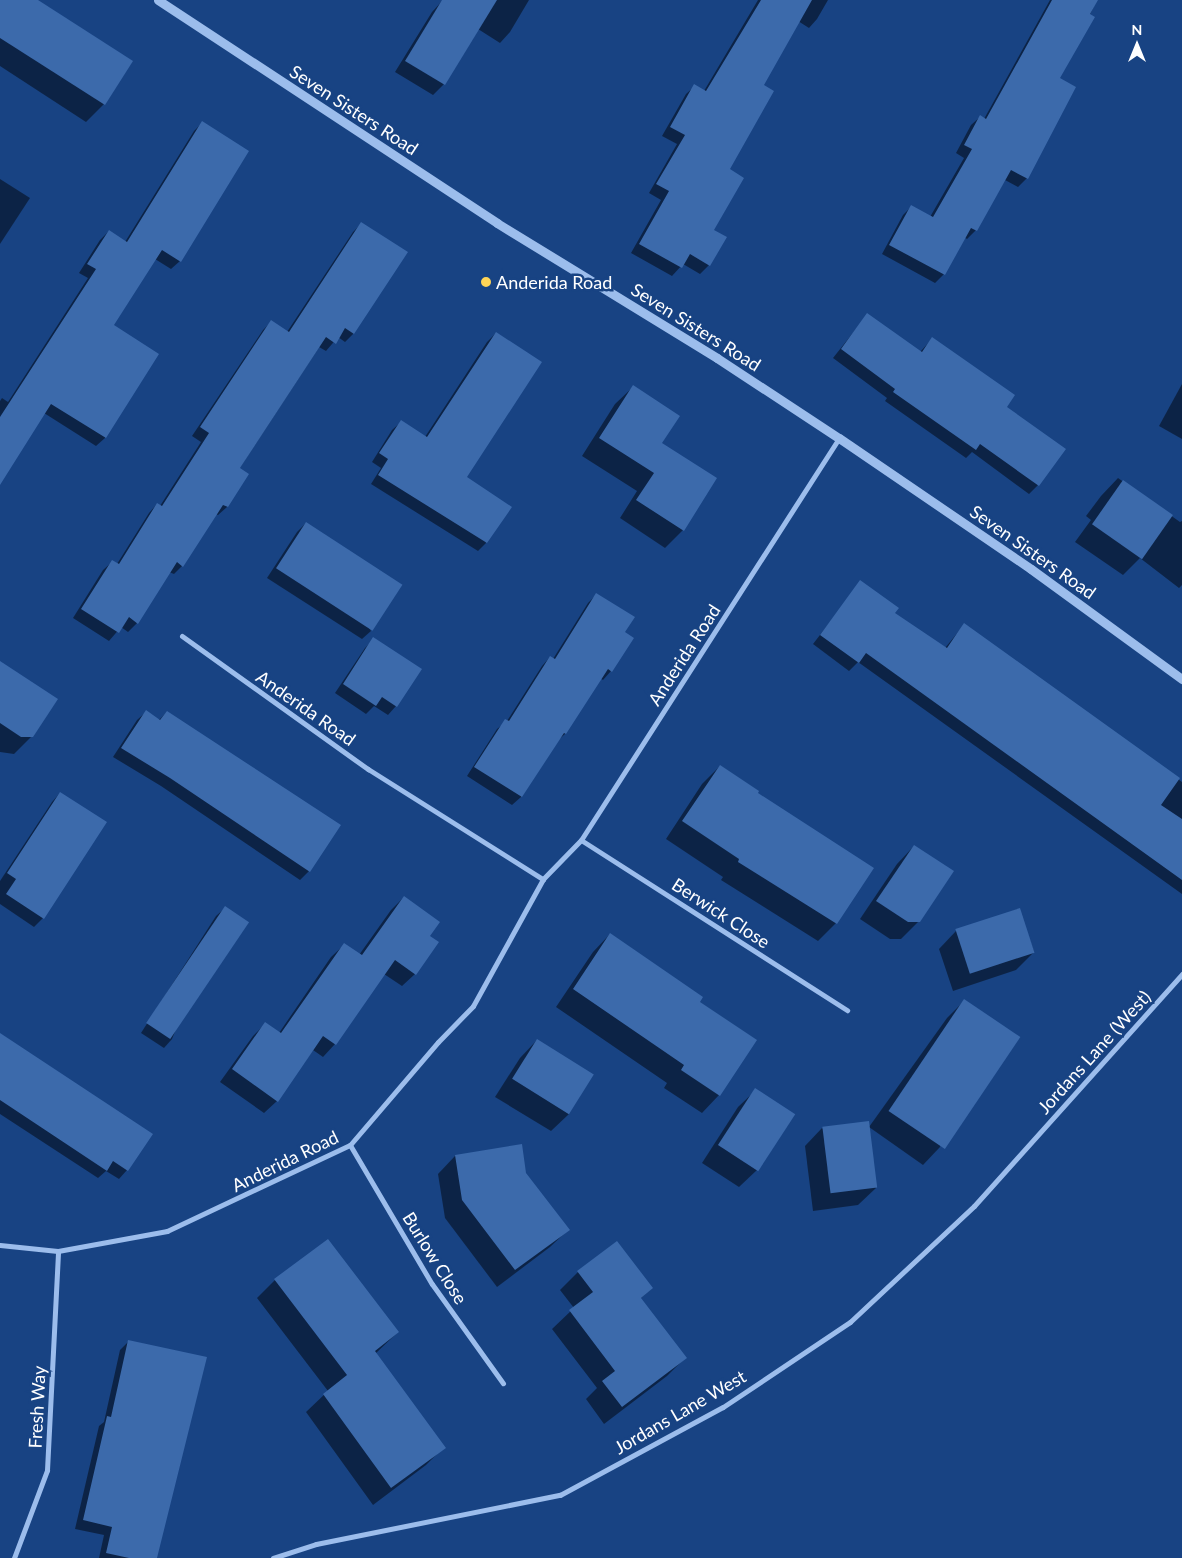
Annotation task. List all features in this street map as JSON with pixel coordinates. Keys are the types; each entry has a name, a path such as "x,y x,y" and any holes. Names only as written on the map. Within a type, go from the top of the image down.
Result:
{"street":[{"name":"Seven Sisters Road","path":"158,0 498,223 717,358 839,438 1031,569 1182,679"},
{"name":"Anderida Road","path":"0,1244 58,1251 167,1231 350,1145 438,1042 473,1006 543,879 581,840 839,438"},
{"name":"Anderida Road","path":"182,636 368,769 543,879"},
{"name":"Berwick Close","path":"581,840 847,1010"},
{"name":"Jordans Lane (West)","path":"1026,1148 1182,974"},
{"name":"Burlow Close","path":"350,1145 432,1284 503,1382"},
{"name":"Jordans Lane West","path":"273,1558 316,1544 560,1495 723,1407 850,1322 974,1206 1026,1148"},
{"name":"Fresh Way","path":"14,1558 47,1470 58,1251"}],"building":[{"path":"0,0 38,0 133,61 105,105 0,38"},
{"path":"442,0 497,0 445,85 405,61"},
{"path":"761,0 812,0 764,85 774,91 730,169 744,178 714,230 727,237 710,266 690,254 682,268 639,244 669,191 656,184 685,135 670,127 694,84 706,91"},
{"path":"1052,0 1098,0 1090,14 1095,17 1060,78 1076,87 1028,179 1011,170 977,231 971,228 945,275 889,245 911,205 933,217 972,149 964,145 980,115 986,119"},
{"path":"202,121 249,151 181,262 162,250 114,325 159,354 106,438 51,404 0,485 0,417 96,269 87,264 109,230 127,242"},
{"path":"361,222 408,252 354,334 345,328 336,344 326,337 240,468 249,474 228,507 223,505 183,567 177,562 138,624 129,617 119,633 81,609 112,560 119,564 157,503 162,506 209,433 200,427 271,320 289,332"},
{"path":"867,313 922,352 932,337 1015,395 1007,407 1066,449 1039,486 980,444 976,450 893,392 895,389 841,349"},
{"path":"496,332 542,362 467,477 512,507 487,543 378,475 388,459 379,453 401,420 427,437"},
{"path":"633,385 680,416 662,443 717,478 684,531 636,500 654,473 599,438"},
{"path":"1123,480 1173,515 1142,559 1092,524"},
{"path":"306,522 402,585 372,631 276,568"},
{"path":"860,580 899,608 895,613 947,648 964,623 1180,778 1161,805 1182,819 1182,880 866,653 859,663 820,635"},
{"path":"596,593 635,617 625,632 634,638 612,672 608,669 522,797 474,767 505,719 509,721 550,656 555,659"},
{"path":"373,637 422,669 397,707 382,697 376,706 343,684"},
{"path":"0,661 58,699 33,737 21,737 0,723"},
{"path":"146,710 160,720 167,711 341,825 310,872 170,778 121,748"},
{"path":"720,765 759,791 758,793 874,868 837,924 738,862 739,859 682,821"},
{"path":"60,792 107,822 44,919 6,894 16,879 7,873"},
{"path":"914,845 954,871 920,922 908,922 876,901"},
{"path":"404,896 440,922 430,936 439,942 416,975 395,960 336,1045 323,1036 278,1102 232,1069 265,1022 281,1033 344,943 362,955"},
{"path":"225,906 249,922 170,1039 146,1023"},
{"path":"1020,908 1035,953 970,974 955,929"},
{"path":"610,933 703,997 700,1002 757,1040 720,1096 681,1070 684,1065 573,989"},
{"path":"964,999 1020,1037 945,1149 889,1111"},
{"path":"0,1033 153,1134 128,1171 113,1161 107,1171 0,1100"},
{"path":"537,1039 594,1075 569,1114 512,1079"},
{"path":"755,1088 795,1114 758,1171 718,1145"},
{"path":"869,1121 877,1188 831,1193 822,1127"},
{"path":"522,1144 526,1173 570,1230 515,1270 462,1200 455,1155"},
{"path":"328,1239 399,1332 375,1351 446,1448 391,1488 323,1394 347,1375 274,1279"},
{"path":"617,1241 653,1288 641,1298 687,1358 622,1407 602,1381 615,1371 569,1310 593,1292 577,1271"},
{"path":"128,1340 207,1357 157,1558 129,1558 106,1553 112,1527 83,1520 107,1416 111,1417"}],"place":[{"name":"Anderida Road","path":"486,282"}]}
